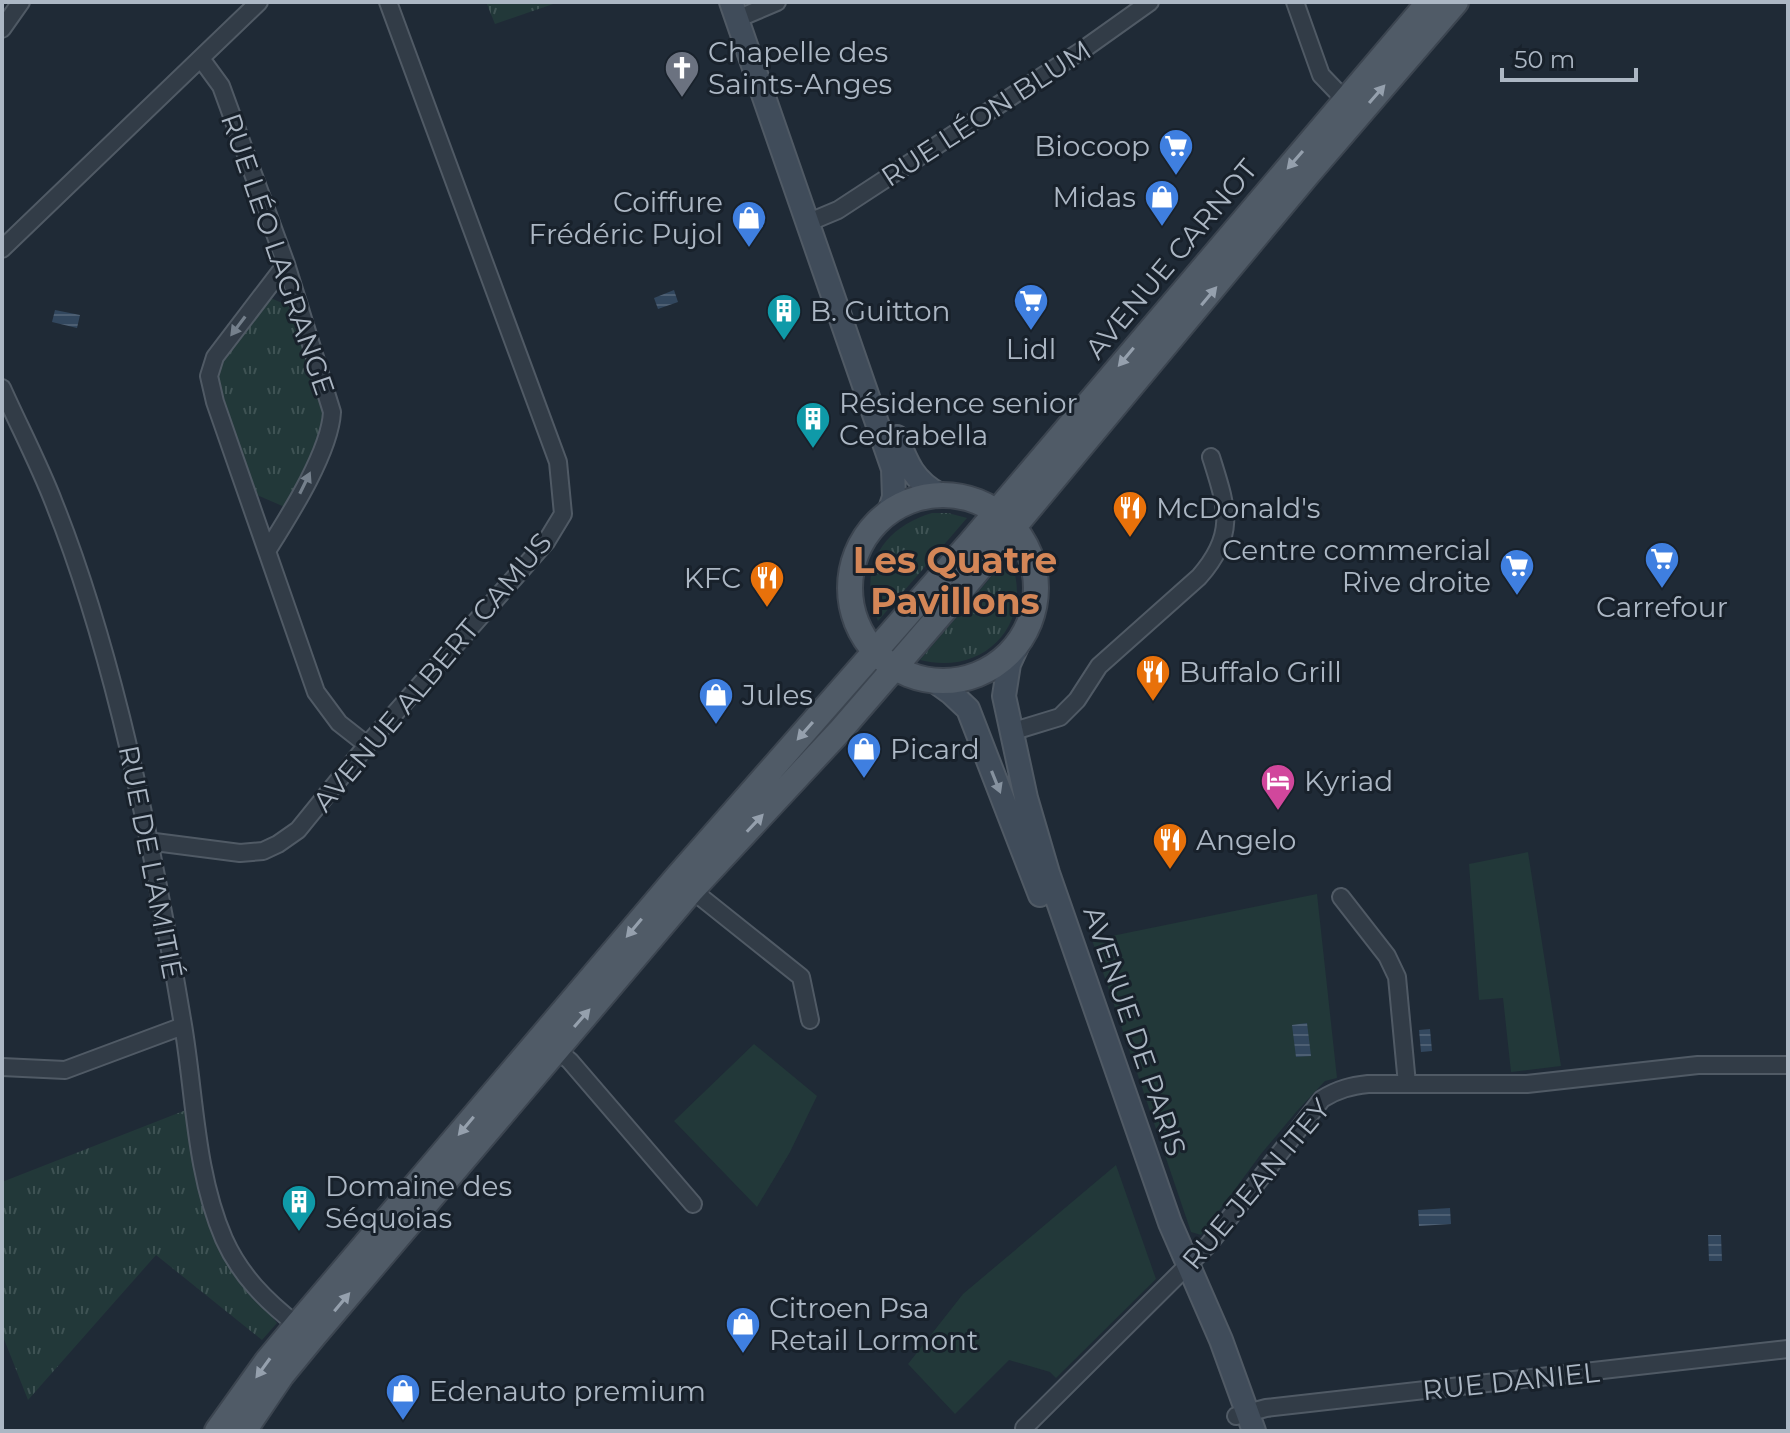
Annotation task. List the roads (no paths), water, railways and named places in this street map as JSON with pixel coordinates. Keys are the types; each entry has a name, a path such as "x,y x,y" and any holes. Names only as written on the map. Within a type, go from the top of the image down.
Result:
{"main road":[{"name":"AVENUE CARNOT","path":"217,1431 297,1325 667,889 950,566 1429,2"},
{"name":"AVENUE CARNOT","path":"244,1431 282,1375 556,1049 692,890 839,732 959,593 1308,174 1456,2"},
{"path":"740,10 813,221 893,469 896,484 889,512"},
{"path":"813,221 906,463 924,486 940,495"},
{"path":"940,495 969,498 996,511 1014,527 1030,554 1036,584 1033,615 1019,642 1002,660 981,673 957,680 912,676 894,667 875,652 865,639 852,610 850,578 859,548 877,522 889,512 914,500 940,495"},
{"name":"AVENUE DE PARIS","path":"1019,642 1009,664 1004,696 1026,798 1048,873 1160,1194 1182,1272"},
{"name":"AVENUE DE PARIS","path":"933,680 969,711 1217,1363 1244,1423"}],"street":[{"path":"2,29 21,2"},
{"path":"2,249 259,2"},
{"name":"AVENUE ALBERT CAMUS","path":"147,841 216,851 263,851 298,830 367,745 546,542 563,514 558,462 388,2"},
{"path":"740,10 777,2"},
{"name":"RUE LÉON BLUM","path":"813,221 838,210 1150,2"},
{"path":"1295,2 1321,75 1345,100"},
{"name":"RUE LÉO LAGRANGE","path":"202,60 221,86 286,264 329,398 331,424 328,436 289,516 267,551"},
{"path":"286,264 215,357 209,376 215,402 316,692 339,723 367,745"},
{"name":"RUE DE L'AMITIÉ","path":"2,388 54,503 97,624 122,719 183,1026 210,1201 238,1266 257,1291 297,1325"},
{"path":"1011,732 1050,722 1070,709 1099,666 1212,562 1220,549 1227,519 1211,457"},
{"path":"692,890 801,977 810,1020"},
{"path":"1341,897 1387,956 1397,977 1407,1084"},
{"path":"2,1067 65,1070 183,1026"},
{"path":"556,1049 570,1061 693,1204"},
{"name":"RUE JEAN ITEY","path":"1024,1428 1209,1244 1322,1099 1351,1086 1527,1084 1698,1065 1788,1065"},
{"name":"RUE DANIEL","path":"1244,1423 1788,1349"}],"water":[{"path":"674,290 678,302 658,309 654,298"},
{"path":"55,310 80,315 77,328 52,322"},
{"path":"1307,1023 1311,1056 1296,1057 1292,1025"},
{"path":"1430,1029 1432,1051 1421,1052 1419,1030"},
{"path":"1450,1208 1451,1224 1419,1226 1418,1210"},
{"path":"1708,1235 1721,1235 1722,1261 1709,1261"}],"place":[{"name":"Chapelle des Saints-Anges","path":"682,99"},
{"name":"Biocoop","path":"1176,177"},
{"name":"Midas","path":"1162,228"},
{"name":"Coiffure Frédéric Pujol","path":"749,249"},
{"name":"Lidl","path":"1031,332"},
{"name":"B. Guitton","path":"784,342"},
{"name":"Résidence senior Cedrabella","path":"813,450"},
{"name":"McDonald's","path":"1130,539"},
{"name":"Carrefour","path":"1662,590"},
{"name":"Centre commercial Rive droite","path":"1517,597"},
{"name":"KFC","path":"767,609"},
{"name":"Buffalo Grill","path":"1153,703"},
{"name":"Jules","path":"716,726"},
{"name":"Picard","path":"864,780"},
{"name":"Kyriad","path":"1278,812"},
{"name":"Angelo","path":"1170,871"},
{"name":"Domaine des Séquoias","path":"299,1233"},
{"name":"Citroen Psa Retail Lormont","path":"743,1355"},
{"name":"Edenauto premium","path":"403,1422"}],"district":[{"name":"Les Quatre Pavillons","path":"955,580"}]}
